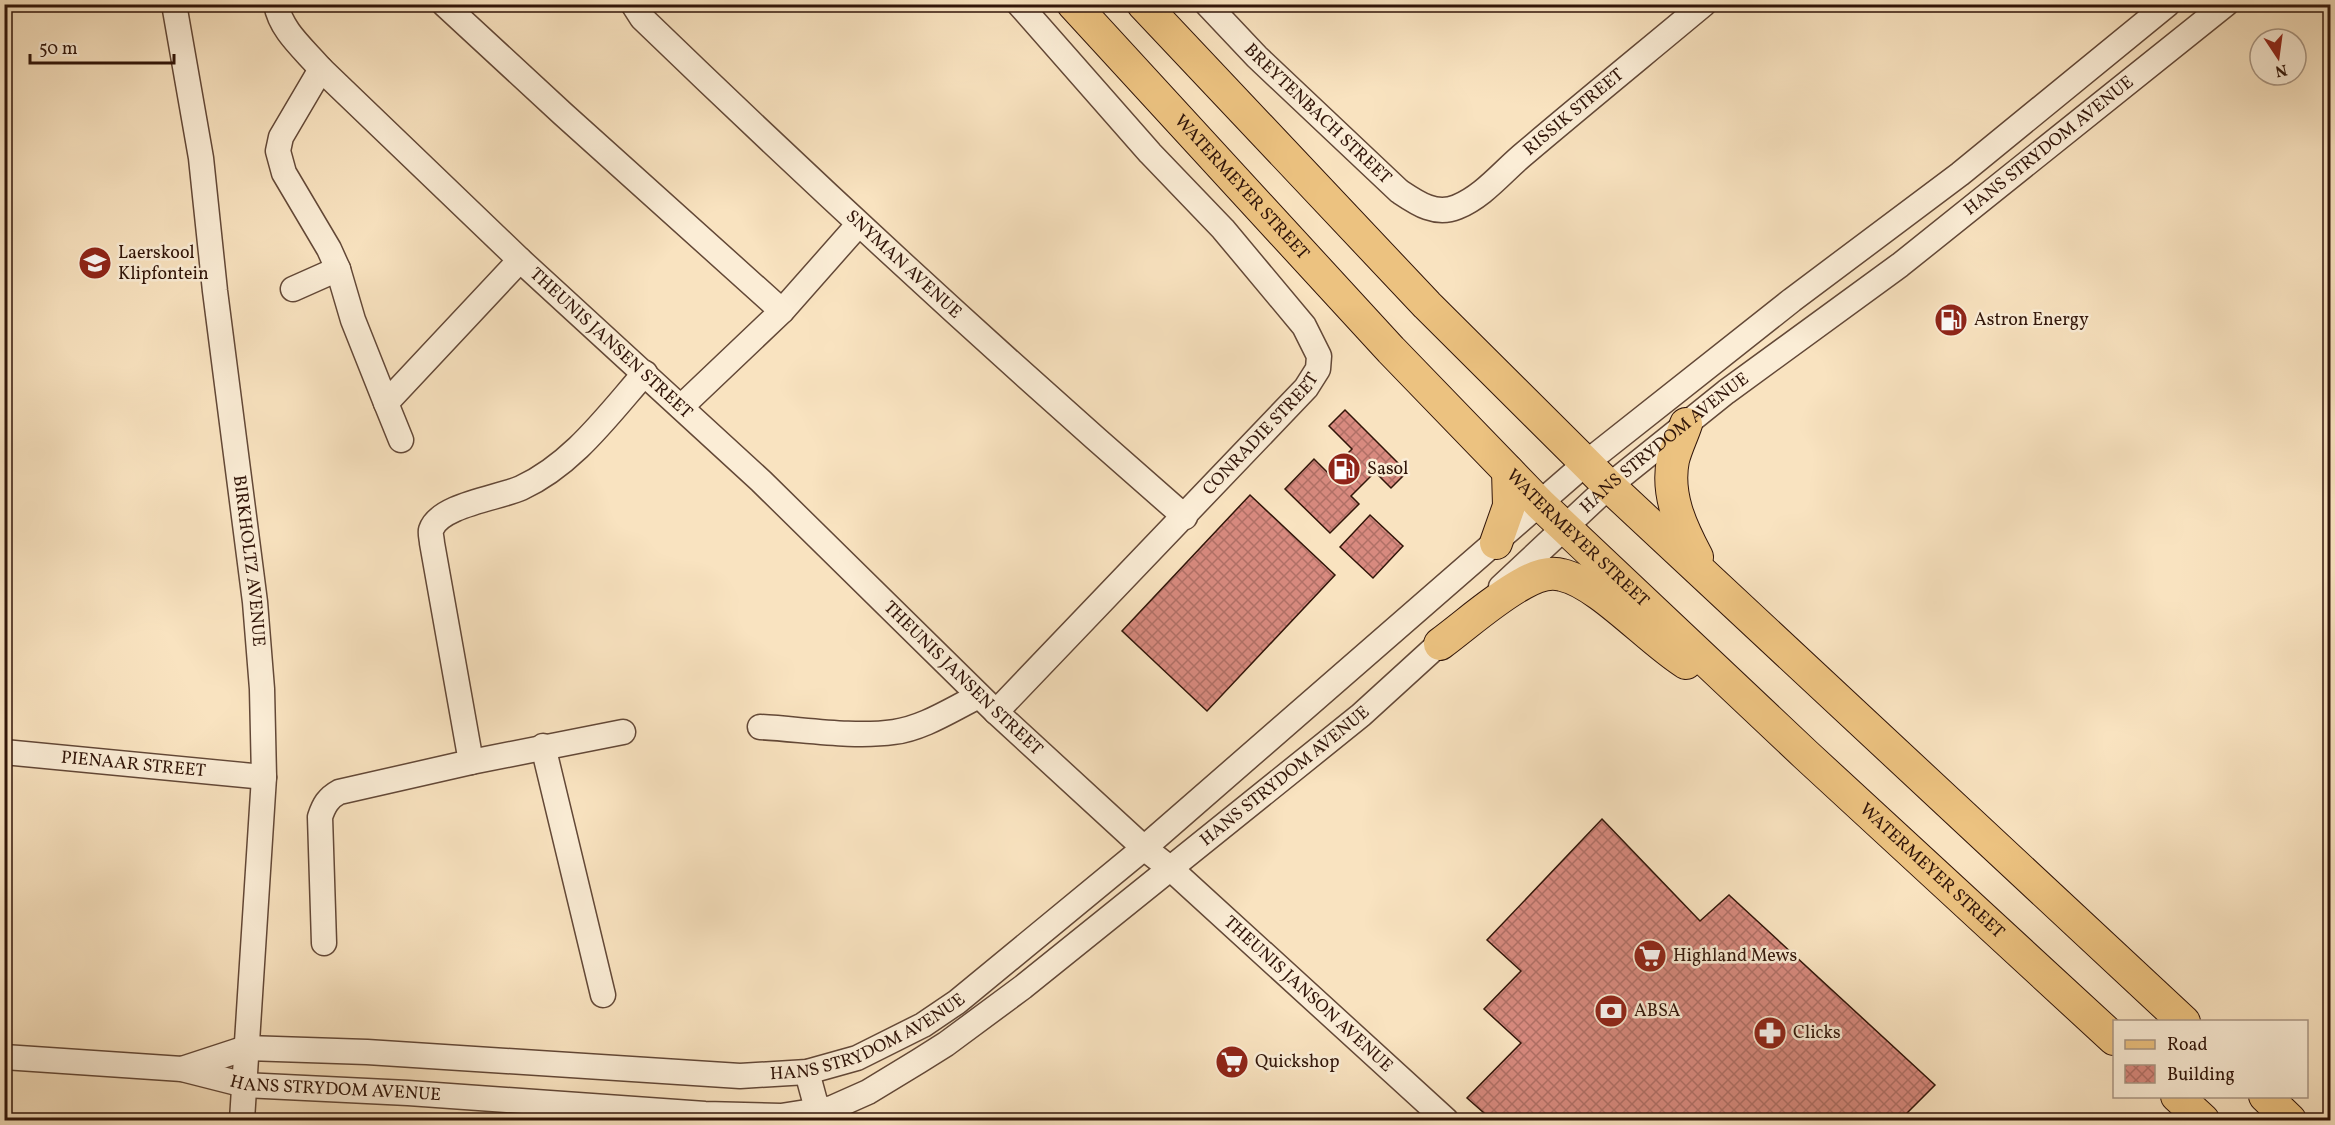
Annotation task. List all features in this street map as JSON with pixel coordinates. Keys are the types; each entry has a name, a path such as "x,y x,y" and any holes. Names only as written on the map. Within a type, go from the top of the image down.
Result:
{"main road":[{"name":"WATERMEYER STREET","path":"1073,4 1391,350 1540,504 1748,700 2113,1037"},
{"path":"1143,4 1427,305 1609,486 2182,1020"},
{"path":"1686,424 1673,460 1671,483 1682,531 1707,576"},
{"path":"1496,543 1509,506 1508,471"},
{"path":"1440,644 1523,583 1551,573 1562,575 1578,580 1673,656 1748,700"},
{"path":"2179,1098 2204,1120"},
{"path":"2267,1098 2290,1120"}],"street":[{"name":"BIRKHOLTZ AVENUE","path":"174,4 201,158 215,291 255,603 262,689 264,777 242,1120"},
{"name":"THEUNIS JANSEN STREET","path":"276,4 279,16 287,30 321,69 520,260 761,481 987,704 1144,848 1172,869"},
{"path":"444,4 571,122 782,311"},
{"name":"SNYMAN AVENUE","path":"633,4 642,18 858,225 1026,379 1185,517"},
{"name":"CONRADIE STREET","path":"760,727 870,734 895,732 987,704 1185,517 1306,388 1318,369 1319,356 1304,326 1230,238 1019,4"},
{"name":"BREYTENBACH STREET","path":"1207,4 1257,57 1399,191 1422,206 1437,210"},
{"name":"RISSIK STREET","path":"1437,210 1456,207 1487,187 1518,158 1704,4"},
{"name":"HANS STRYDOM AVENUE","path":"182,1069 246,1048 740,1076 807,1072 857,1058 923,1025 957,1002 1144,848 1586,463 1792,300 1960,174 2168,4"},
{"name":"HANS STRYDOM AVENUE","path":"4,1058 182,1069 245,1085 408,1093 705,1114 819,1116 868,1092 946,1044 1023,987 1361,715 1609,486 1726,392 1900,265 2223,5"},
{"path":"321,69 288,123 278,150 284,173 339,269 353,320 401,440"},
{"path":"681,407 782,311 858,225"},
{"path":"386,403 520,260"},
{"path":"293,288 339,269"},
{"path":"471,762 431,530 439,518 453,509 511,492 537,481 584,443 645,373"},
{"path":"324,943 320,816 325,804 332,796 339,792 471,762 623,732"},
{"path":"543,747 603,995"},
{"name":"PIENAAR STREET","path":"4,752 264,777"},
{"name":"THEUNIS JANSON AVENUE","path":"1172,869 1446,1120"},
{"path":"250,994 259,1026 289,1049"},
{"path":"807,1072 819,1116"}],"building":[{"path":"1345,410 1407,472 1391,488 1375,472 1351,496 1359,504 1330,533 1285,489 1314,459 1328,473 1352,449 1329,426"},
{"path":"1250,495 1335,575 1207,711 1122,631"},
{"path":"1370,515 1403,546 1373,578 1340,547"},
{"name":"Highland Mews","path":"1602,819 1700,921 1729,895 1935,1085 1900,1120 1492,1120 1467,1098 1521,1043 1484,1009 1521,971 1487,940"}],"place":[{"name":"Laerskool Klipfontein","path":"95,263"},
{"name":"Astron Energy","path":"1951,320"},
{"name":"Sasol","path":"1344,469"},
{"name":"Highland Mews","path":"1650,956"},
{"name":"ABSA","path":"1611,1011"},
{"name":"Clicks","path":"1770,1033"},
{"name":"Quickshop","path":"1232,1062"}]}
